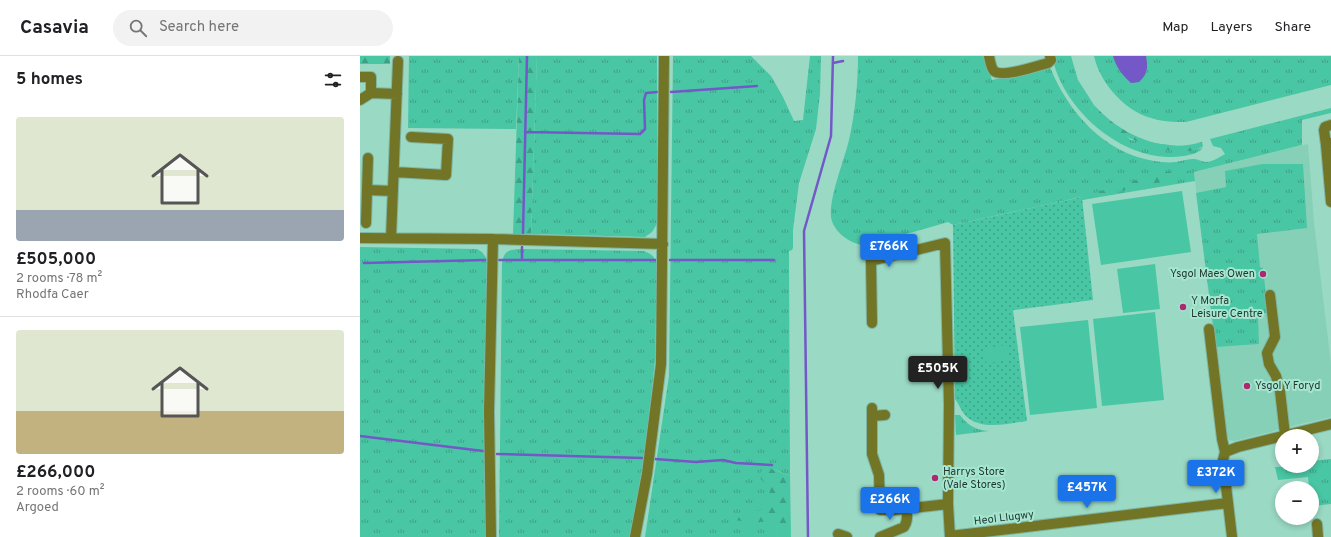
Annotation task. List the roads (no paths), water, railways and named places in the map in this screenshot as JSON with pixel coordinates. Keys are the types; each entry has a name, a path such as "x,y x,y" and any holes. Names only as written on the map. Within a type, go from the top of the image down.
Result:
{"street":[{"path":"635,537 647,474 661,364 664,56"},
{"path":"989,56 992,69 1000,74 1048,63 1051,60 1050,56"},
{"path":"391,238 398,62"},
{"path":"360,77 371,77 371,93"},
{"path":"360,100 371,93 397,94"},
{"path":"1331,125 1325,127 1324,130 1328,144 1331,202"},
{"path":"394,172 446,175 448,139 411,137"},
{"path":"366,224 368,158"},
{"path":"367,190 393,191"},
{"path":"360,238 493,239 663,244"},
{"path":"492,537 490,411 493,239"},
{"path":"872,323 871,262 944,243 949,404 948,504 950,537"},
{"path":"1270,295 1275,337 1267,353 1269,364 1276,376 1280,391 1284,429"},
{"path":"1209,329 1222,439 1225,452 1223,460 1232,537"},
{"path":"885,415 872,412 872,454 879,475 880,510 906,509 948,504"},
{"path":"1310,429 1331,424"},
{"path":"1225,452 1238,446 1275,437"},
{"name":"Heol Llugwy","path":"950,537 1228,503"},
{"path":"880,537 904,527 908,519 906,509"},
{"path":"1317,525 1318,537"}],"waterway":[{"path":"523,233 527,56"},
{"path":"808,537 804,231 831,136 833,56"},
{"path":"833,63 843,61"},
{"path":"671,92 757,86"},
{"path":"525,132 640,134 645,129 644,100 646,93 657,92"},
{"path":"522,247 522,260"},
{"path":"364,263 485,260"},
{"path":"499,260 656,260"},
{"path":"670,260 774,260"},
{"path":"360,436 483,451"},
{"path":"497,454 642,458"},
{"path":"655,459 696,462 723,460 736,463 772,465"}],"place":[{"name":"Ysgol Maes Owen","path":"1263,274"},
{"name":"Y Morfa Leisure Centre","path":"1183,307"},
{"name":"Ysgol Y Foryd","path":"1247,386"},
{"name":"Harrys Store (Vale Stores)","path":"935,478"}]}
